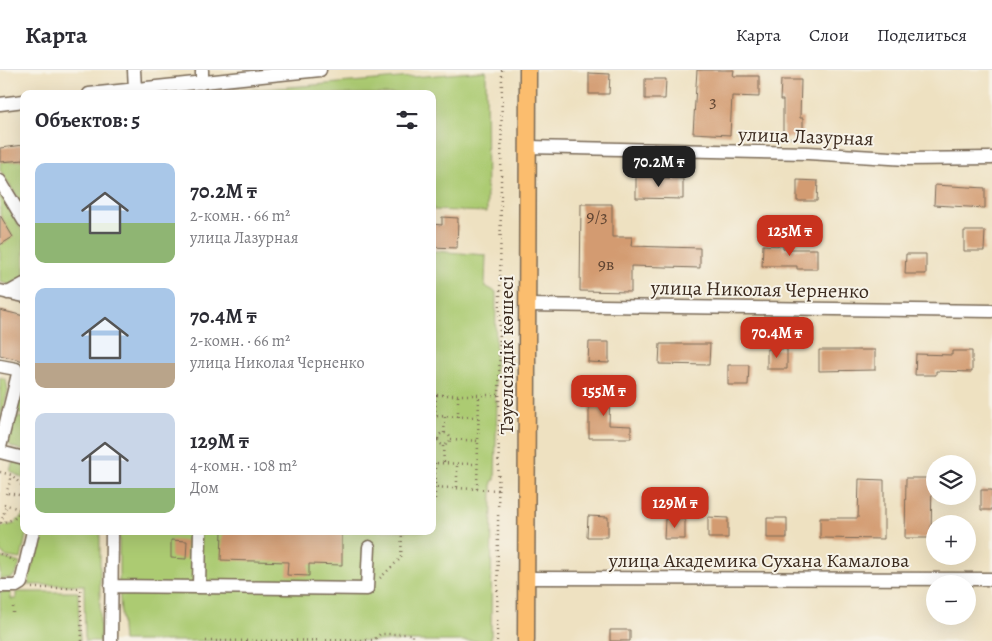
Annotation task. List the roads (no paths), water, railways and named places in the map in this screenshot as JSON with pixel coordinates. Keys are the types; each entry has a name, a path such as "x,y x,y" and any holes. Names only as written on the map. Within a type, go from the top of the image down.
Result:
{"main road":[{"name":"Тәуелсіздік көшесі","path":"526,641 528,70"}],"street":[{"path":"134,70 135,89"},
{"path":"202,70 202,83"},
{"path":"128,90 320,70"},
{"path":"0,104 20,102"},
{"name":"улица Лазурная","path":"528,147 808,154 907,159 992,158"},
{"path":"0,181 20,214"},
{"path":"4,292 20,286"},
{"path":"4,292 20,295"},
{"name":"улица Николая Черненко","path":"527,305 992,310"},
{"path":"0,366 16,370 20,374"},
{"path":"0,447 20,378"},
{"path":"0,452 20,457"},
{"path":"0,586 19,585 32,535"},
{"path":"111,641 112,535"},
{"path":"199,587 200,535"},
{"path":"112,586 367,589 369,547"},
{"name":"улица Академика Сухана Камалова","path":"526,578 992,579"}]}
